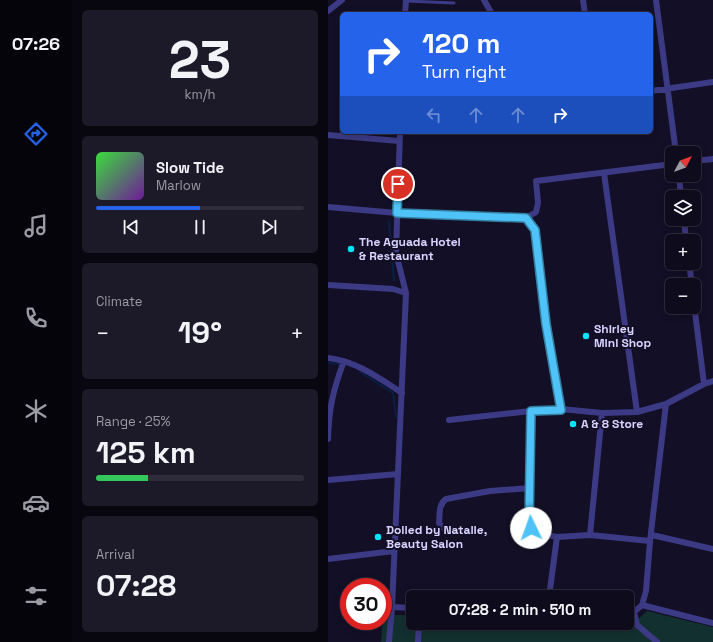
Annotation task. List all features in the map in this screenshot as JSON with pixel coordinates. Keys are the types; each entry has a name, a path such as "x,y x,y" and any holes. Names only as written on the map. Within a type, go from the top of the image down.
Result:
{"street":[{"path":"328,11 342,0"},
{"path":"405,12 406,0"},
{"path":"484,0 491,12"},
{"path":"583,0 585,12"},
{"path":"656,0 666,89 675,146"},
{"path":"653,91 713,82"},
{"path":"400,134 396,253 406,293 392,607 406,608"},
{"path":"328,135 399,141"},
{"path":"701,160 713,159"},
{"path":"328,208 397,213 526,218 536,212 538,203 536,181 665,165"},
{"path":"604,173 637,412"},
{"path":"526,218 535,230 546,324 561,410"},
{"path":"328,284 393,289 406,293"},
{"path":"695,314 704,384"},
{"path":"328,358 344,361 364,369 402,393"},
{"path":"328,439 329,413 334,387 344,361"},
{"path":"449,420 531,411 561,410 602,413 637,412 666,404 704,384 713,381"},
{"path":"634,610 642,605 646,591 666,404"},
{"path":"531,411 529,523 531,528 537,534 557,536 590,535 651,538 713,549"},
{"path":"590,535 602,413"},
{"path":"328,480 398,474"},
{"path":"448,529 443,528 439,523 441,504 446,499 490,491 530,488"},
{"path":"550,590 557,536"},
{"path":"328,560 394,551"},
{"path":"642,605 713,623"},
{"path":"634,619 637,624 657,642"},
{"path":"389,642 390,630"},
{"path":"418,642 419,630"}],"lane":[{"path":"406,0 454,3"}],"green space":[{"path":"647,611 713,627 713,642 381,642 382,630 392,630 392,615 406,615 406,630 634,630 634,621 636,621"}],"waterway":[{"path":"389,221 394,281"},
{"path":"328,363 341,364"},
{"path":"360,372 393,393 396,417"}],"place":[{"name":"The Aguada Hotel & Restaurant","path":"351,249"},
{"name":"Shirley Mini Shop","path":"586,336"},
{"name":"A & 8 Store","path":"573,424"},
{"name":"Dolled by Natalie, Beauty Salon","path":"378,537"}],"route":[{"path":"398,184 397,213 526,218 535,230 546,324 561,410 531,411 529,523 531,528"}]}
